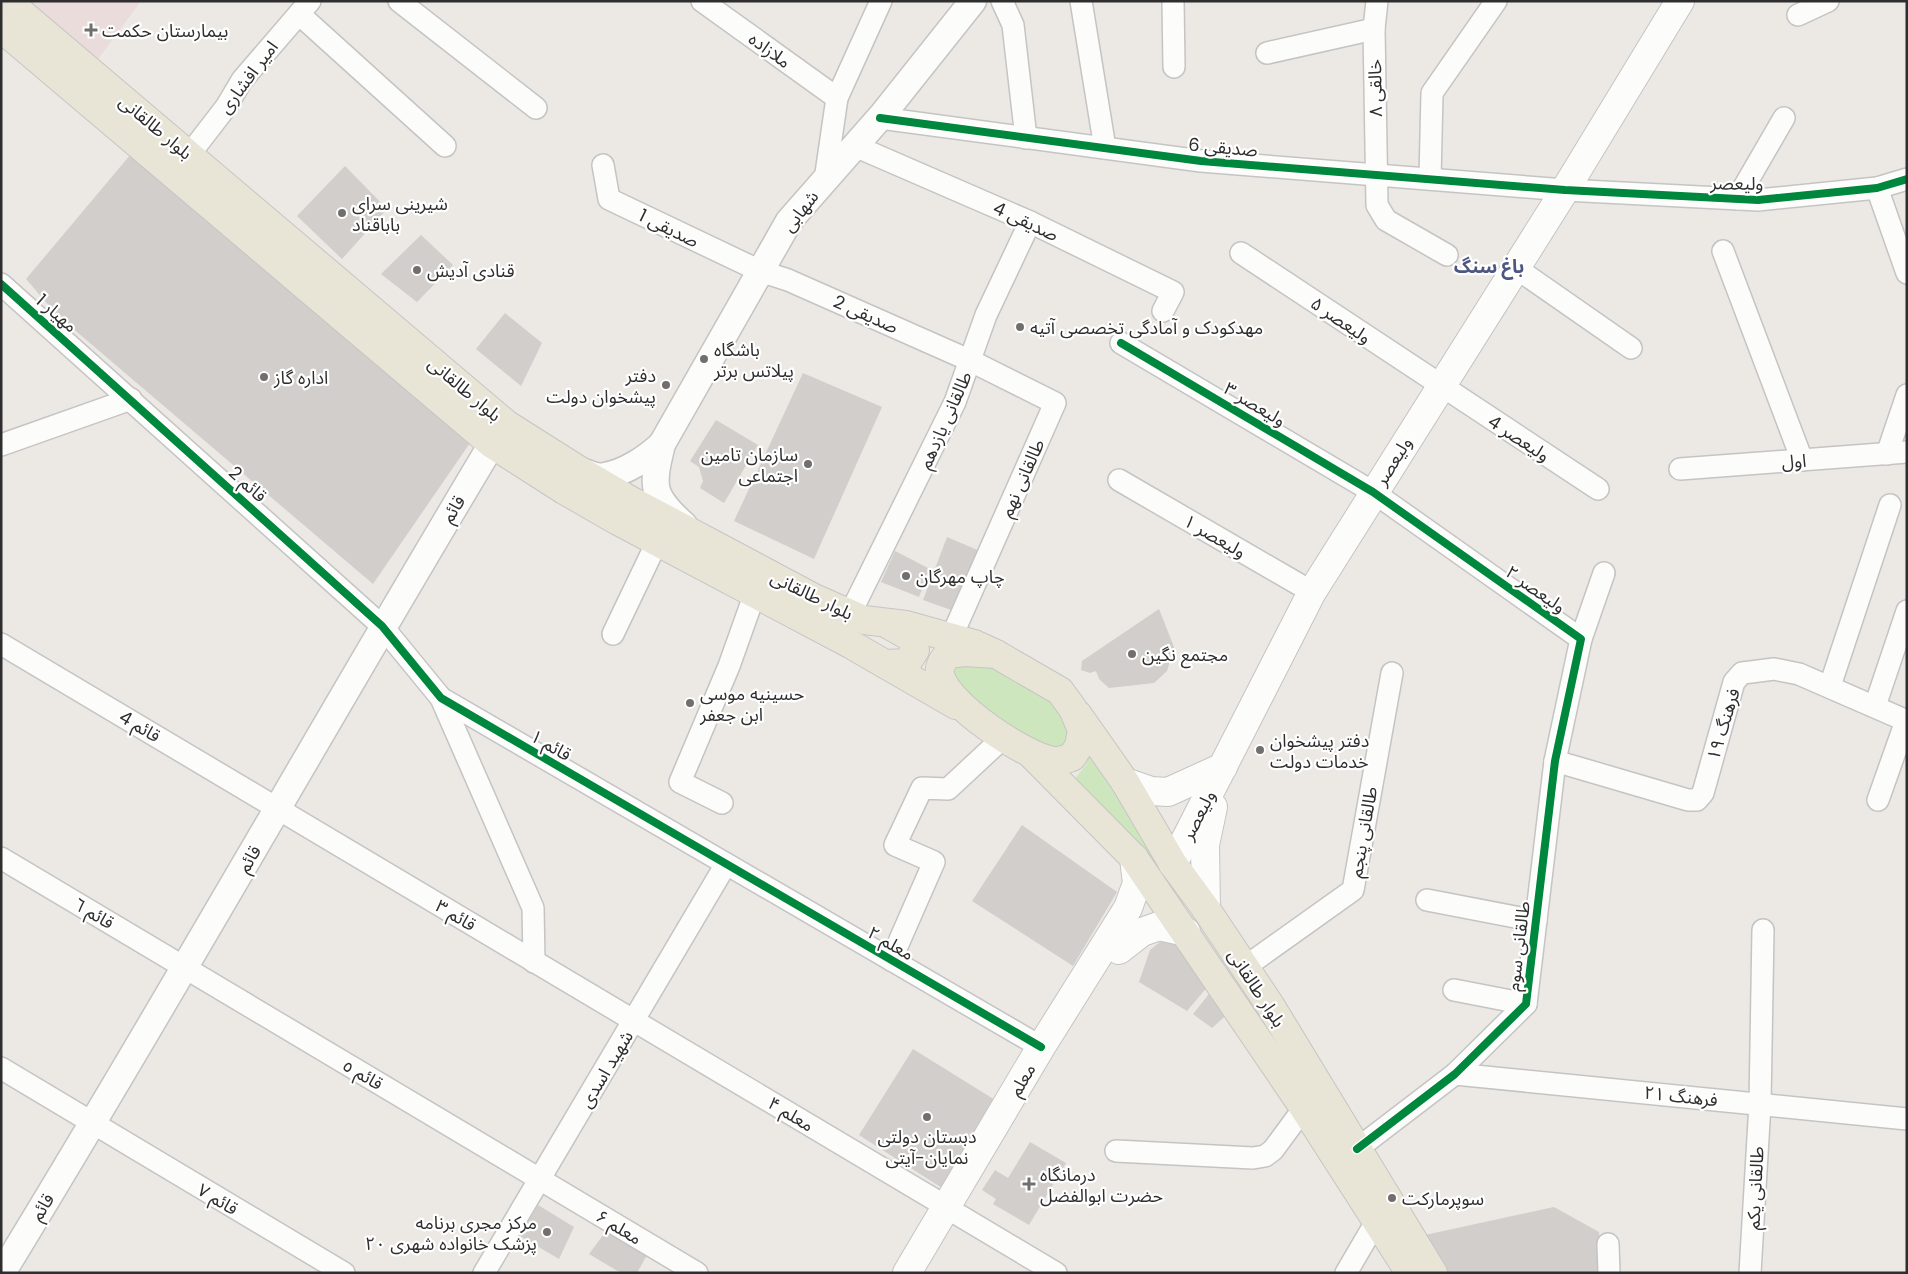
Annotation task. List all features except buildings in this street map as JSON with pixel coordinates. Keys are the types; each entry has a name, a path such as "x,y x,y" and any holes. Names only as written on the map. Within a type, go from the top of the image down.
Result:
{"main road":[{"name":"بلوار طالقانی","path":"7,1 506,424 577,470 814,598 864,620 906,625 996,654 1060,691 1125,782 1173,864 1245,967 1433,1273"},
{"name":"ولیعصر","path":"1173,864 1312,592 1373,492 1565,190 1680,1"},
{"name":"بلوار طالقانی","path":"1,28 492,444 564,490 885,664 962,708"},
{"path":"884,622 912,638 915,650 907,663 885,664"},
{"path":"996,654 965,652 948,654 942,662 940,673 946,688 962,708 1032,755 1056,762 1072,757 1079,746 1082,730 1073,709"},
{"name":"بلوار طالقانی","path":"1032,755 1134,858 1304,1108 1410,1273"},
{"name":"ولیعصر","path":"1125,782 1151,791 1168,792 1223,766"},
{"path":"1206,909 1205,845 1223,766"},
{"name":"معلم","path":"921,1273 952,1211 1041,1047 1135,895 1137,883 1134,858"},
{"path":"1158,893 1173,864"},
{"name":"معلم","path":"907,1273 952,1211 1119,950 1158,893"},
{"path":"1119,950 1142,932 1159,926 1186,932"}],"street":[{"path":"399,1 536,108"},
{"name":"ملازاده","path":"702,1 837,98"},
{"path":"825,180 837,98 881,1"},
{"name":"شهابی","path":"662,444 789,221 880,118 972,1"},
{"path":"1002,1 1013,25 1026,138"},
{"path":"1081,1 1105,148"},
{"path":"1173,1 1174,66"},
{"name":"خالقی ۸","path":"1376,1 1374,29 1377,205 1386,220 1447,255"},
{"path":"1430,179 1432,93 1496,1"},
{"path":"1798,15 1828,1"},
{"name":"امیر افشاری","path":"189,155 226,107 242,80 304,8"},
{"path":"304,8 445,146"},
{"path":"1267,53 1374,29"},
{"name":"صدیقی 6","path":"880,118 1201,161 1565,190"},
{"path":"1738,199 1784,118"},
{"name":"صدیقی 4","path":"855,146 1030,222 1174,292 1163,311"},
{"name":"صدیقی 1","path":"603,164 609,199 760,272"},
{"name":"ولیعصر","path":"1565,190 1758,200 1876,188 1907,179"},
{"path":"1876,188 1907,272"},
{"name":"طالقانی یازدهم","path":"850,614 955,402 986,315 1030,222"},
{"path":"1723,251 1802,460"},
{"name":"ولیعصر ۵","path":"1241,253 1440,387"},
{"path":"1516,268 1631,348"},
{"name":"صدیقی 2","path":"760,272 788,280 971,361"},
{"name":"مهیار 1","path":"1,284 93,365"},
{"name":"ولیعصر ٣","path":"1121,343 1373,492"},
{"name":"طالقانی نهم","path":"951,638 1055,403 971,361"},
{"name":"قائم 2","path":"93,365 382,626"},
{"name":"ولیعصر 4","path":"1440,387 1598,489"},
{"path":"1897,453 1907,395"},
{"path":"1,445 130,399"},
{"name":"قائم","path":"2,1273 186,968 382,626 492,444"},
{"path":"577,470 603,477 630,467 650,456 662,444"},
{"path":"662,444 655,472 655,490 664,508 692,532"},
{"name":"اول","path":"1680,469 1897,453"},
{"name":"ولیعصر ١","path":"1119,480 1312,592"},
{"name":"ولیعصر ٢","path":"1373,492 1581,639"},
{"path":"1830,686 1890,505"},
{"path":"613,634 657,542"},
{"path":"1554,760 1581,639 1604,572"},
{"path":"722,802 680,782 729,666 754,594"},
{"path":"1875,706 1907,611"},
{"name":"قائم ١","path":"382,626 441,698 726,864"},
{"name":"قائم 4","path":"1,644 279,808"},
{"name":"فرهنگ ۱۹","path":"1554,760 1688,800 1697,800 1703,793 1734,682 1742,673 1774,669 1799,674 1830,686 1907,721"},
{"name":"طالقانی پنجم","path":"1245,967 1353,890 1392,673"},
{"path":"441,698 533,908 534,962"},
{"path":"1878,800 1907,721"},
{"path":"890,960 934,862 896,845 922,788 948,789 1004,737"},
{"name":"طالقانی سوم","path":"1357,1149 1455,1074 1526,1004 1554,760"},
{"name":"قائم ٣","path":"279,808 534,962 635,1020"},
{"name":"قائم ٦","path":"1,858 186,968"},
{"name":"معلم ٢","path":"726,864 1041,1047"},
{"name":"شهید اسدی","path":"484,1273 726,864"},
{"path":"1427,900 1536,921"},
{"name":"طالقانی یکم","path":"1750,1273 1760,1104 1763,930"},
{"name":"قائم ٥","path":"186,968 540,1180"},
{"path":"1454,990 1526,1004"},
{"name":"معلم ۴","path":"635,1020 1056,1273"},
{"name":"قائم ٧","path":"1,1068 344,1273"},
{"name":"فرهنگ ۲۱","path":"1455,1074 1907,1119"},
{"path":"1116,1151 1253,1158 1265,1156 1273,1150 1304,1108"},
{"name":"معلم ۶","path":"540,1180 697,1273"},
{"path":"1346,1273 1377,1220"},
{"path":"1608,1244 1609,1273"}],"shaded area":[{"name":"بیمارستان حکمت","path":"28,1 141,1 98,59"}],"green space":[{"path":"974,658 1024,678 1069,716 1068,751 1052,754 998,725 949,676 954,660"},
{"path":"1093,749 1157,857 1154,862 1145,858 1073,781 1085,766"}],"cycle path":[{"path":"880,118 1201,161 1565,190 1758,200 1877,188 1907,179"},
{"path":"1,284 382,626 441,698 1041,1047"},
{"path":"1121,343 1373,492 1581,639 1555,761 1526,1004 1455,1074 1357,1149"}],"place":[{"name":"بیمارستان حکمت","path":"91,30"},
{"name":"شیرینی سرای باباقناد","path":"342,213"},
{"name":"قنادی آدیش","path":"417,270"},
{"name":"مهدکودک و آمادگی تخصصی آتیه","path":"1020,327"},
{"name":"باشگاه پیلاتس برتر","path":"704,359"},
{"name":"اداره گاز","path":"264,377"},
{"name":"دفتر پیشخوان دولت","path":"666,385"},
{"name":"سازمان تامین اجتماعی","path":"808,464"},
{"name":"چاپ مهرگان","path":"906,576"},
{"name":"مجتمع نگین","path":"1132,654"},
{"name":"حسینیه موسی ابن جعفر","path":"690,703"},
{"name":"دفتر پیشخوان خدمات دولت","path":"1260,750"},
{"name":"دبستان دولتی نمایان-آیتی","path":"927,1117"},
{"name":"درمانگاه حضرت ابوالفضل","path":"1029,1184"},
{"name":"سوپرمارکت","path":"1392,1198"},
{"name":"مرکز مجری برنامه پزشک خانواده شهری ٢٠","path":"547,1232"}],"district":[{"name":"باغ سنگ","path":"1489,266"}]}
